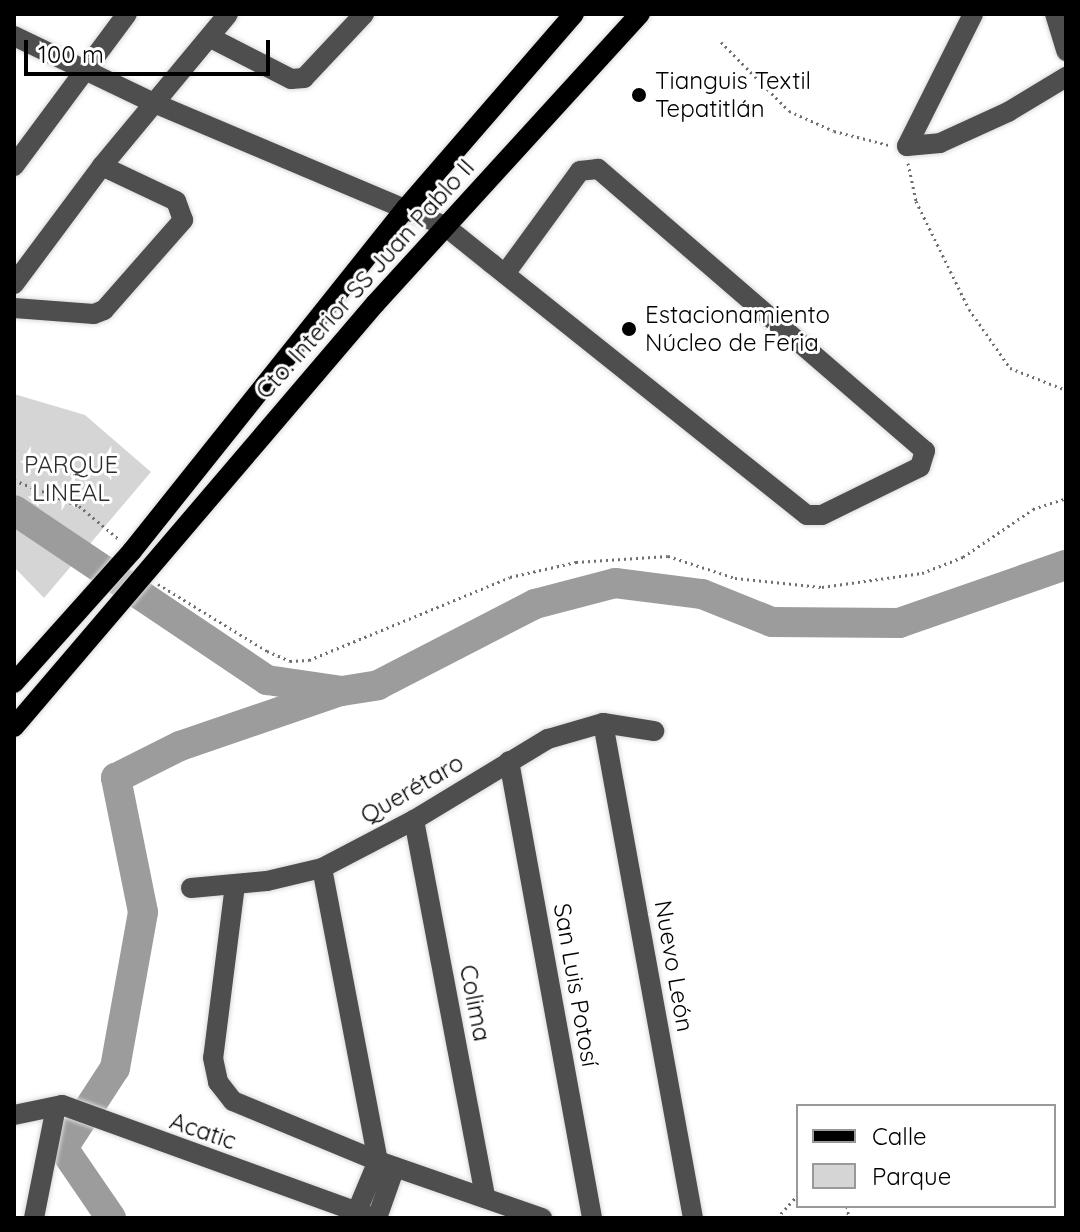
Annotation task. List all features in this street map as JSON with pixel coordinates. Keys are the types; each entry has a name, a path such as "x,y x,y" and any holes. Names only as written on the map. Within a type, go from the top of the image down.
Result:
{"main road":[{"name":"Cto. Interior SS Juan Pablo II","path":"14,683 111,569 132,551 405,209 574,14"},
{"name":"Cto. Interior SS Juan Pablo II","path":"14,727 100,621 445,226 640,14"}],"street":[{"path":"14,166 127,14"},
{"path":"14,284 102,166 228,14"},
{"path":"211,38 291,79 304,78 364,14"},
{"path":"907,146 973,14"},
{"path":"1055,14 1066,51"},
{"path":"14,36 154,103 445,226 505,274 807,515 822,515 920,467 925,451 598,169 580,171 505,274"},
{"path":"907,146 940,143 1008,112 1066,77"},
{"path":"14,308 94,314 104,310 183,220 176,201 102,166"},
{"name":"Querétaro","path":"191,888 235,885 322,868 414,820 548,739 603,723 654,731"},
{"name":"Nuevo León","path":"603,723 693,1218"},
{"name":"San Luis Potosí","path":"509,761 592,1218"},
{"name":"Colima","path":"414,820 485,1195"},
{"path":"322,868 386,1164 370,1216"},
{"path":"235,885 213,1058 218,1082 233,1101 386,1164 485,1195 542,1218"},
{"path":"14,1115 59,1106 34,1218"},
{"name":"Acatic","path":"59,1106 370,1216"}],"path":[{"path":"721,42 789,111 834,131 907,146 908,182 969,309 1010,368 1066,390"},
{"path":"14,480 79,506 132,551"},
{"path":"137,578 267,651 290,661 309,660 510,577 576,562 668,556 735,578 822,587 922,573 963,557 1033,509 1066,498"},
{"path":"777,1218 796,1197"}],"green space":[{"name":"PARQUE LINEAL","path":"14,394 85,415 151,472 44,598 14,567"}],"waterway":[{"path":"14,510 267,680 342,691 378,685 535,604 615,583 702,594 772,622 899,623 1066,565"},
{"path":"111,1218 63,1148 115,1068 143,912 116,778 180,746 338,692"}],"place":[{"name":"Tianguis Textil Tepatitlán","path":"639,95"},
{"name":"Estacionamiento Núcleo de Feria","path":"629,329"}]}
